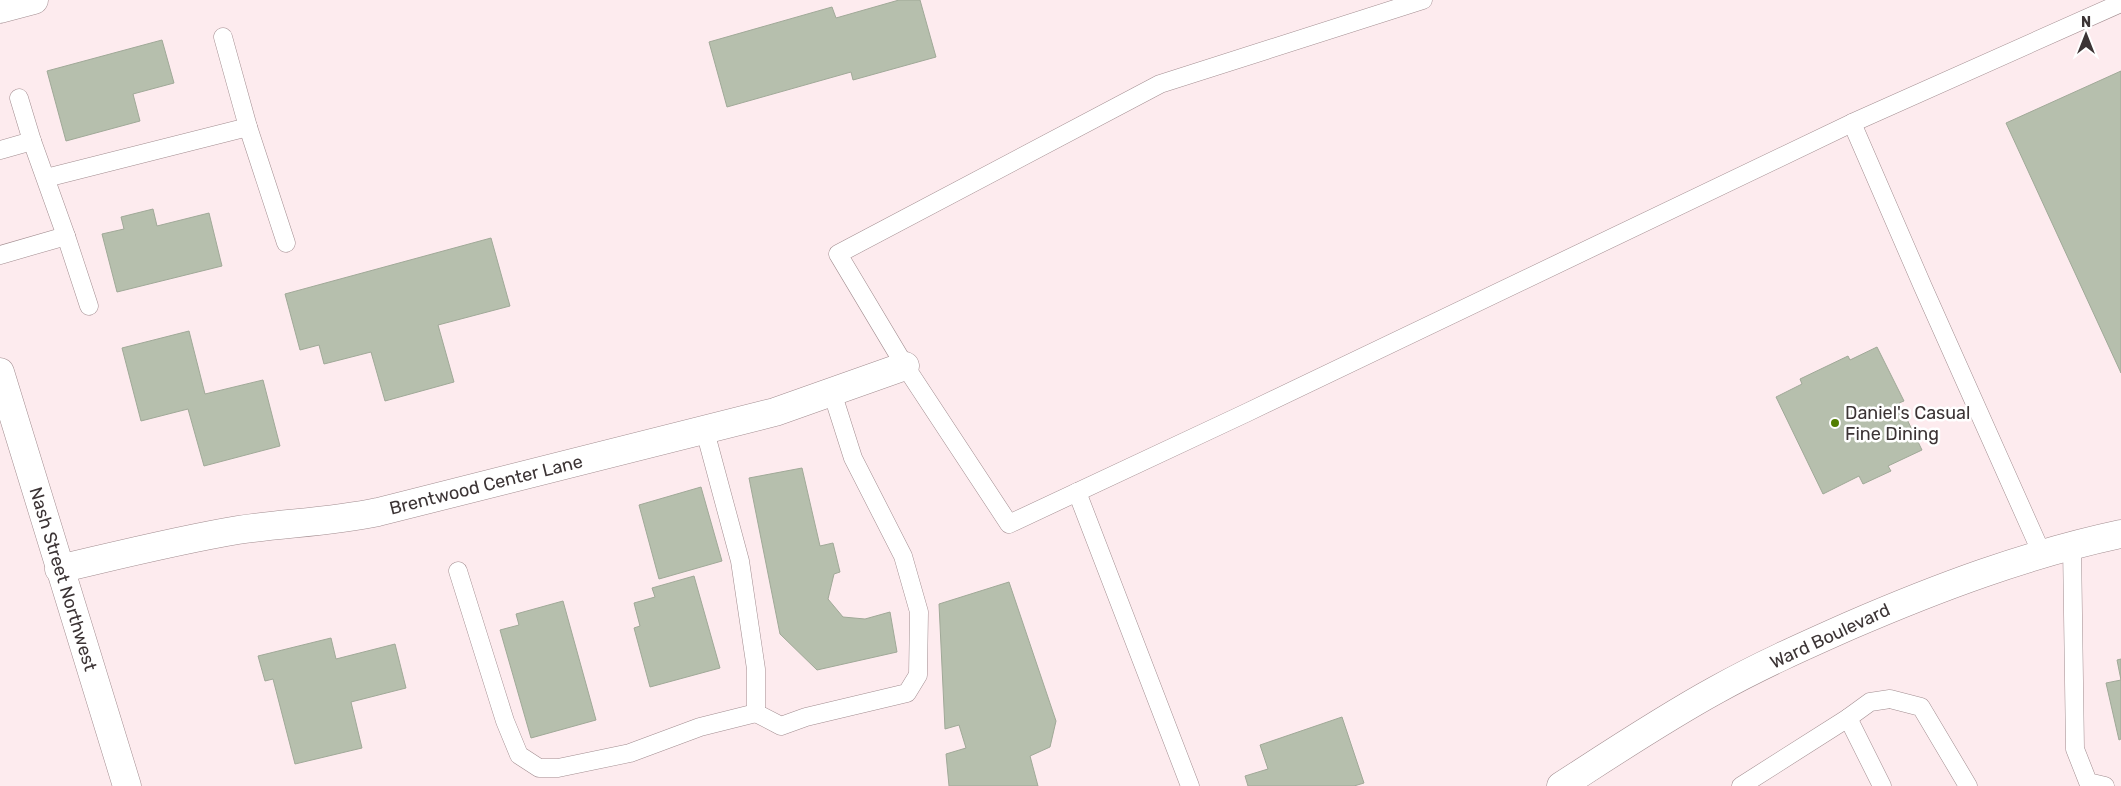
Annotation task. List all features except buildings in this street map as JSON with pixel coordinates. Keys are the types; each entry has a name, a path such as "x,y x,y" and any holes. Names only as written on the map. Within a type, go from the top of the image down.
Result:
{"main road":[{"path":"0,9 34,0"},
{"name":"Brentwood Center Lane","path":"59,569 183,540 240,530 341,520 378,512 775,412 905,366"},
{"name":"Nash Street Northwest","path":"0,372 127,786"},
{"name":"Ward Boulevard","path":"1561,786 1716,690 1807,645 1902,603 2004,565 2121,534"}],"lane":[{"path":"1423,0 1160,84 838,254 905,366 1009,524 1246,413 1852,123 2121,3"},
{"path":"223,37 248,127 286,243"},
{"path":"19,98 89,306"},
{"path":"1852,123 2042,554"},
{"path":"46,178 248,127"},
{"path":"0,150 32,141"},
{"path":"0,255 66,236"},
{"path":"458,571 505,721 519,755 539,768 558,768 630,753 700,727 756,713 781,726 806,716 907,693 918,675 920,612 903,556 853,458 832,392"},
{"path":"705,431 740,561 756,669 756,713"},
{"path":"1077,492 1190,786"},
{"path":"2072,546 2075,749 2088,782 2105,786"},
{"path":"1742,786 1870,702 1890,699 1921,707 1968,786"},
{"path":"1848,718 1882,786"}],"place":[{"name":"Daniel's Casual Fine Dining","path":"1835,423"}]}
